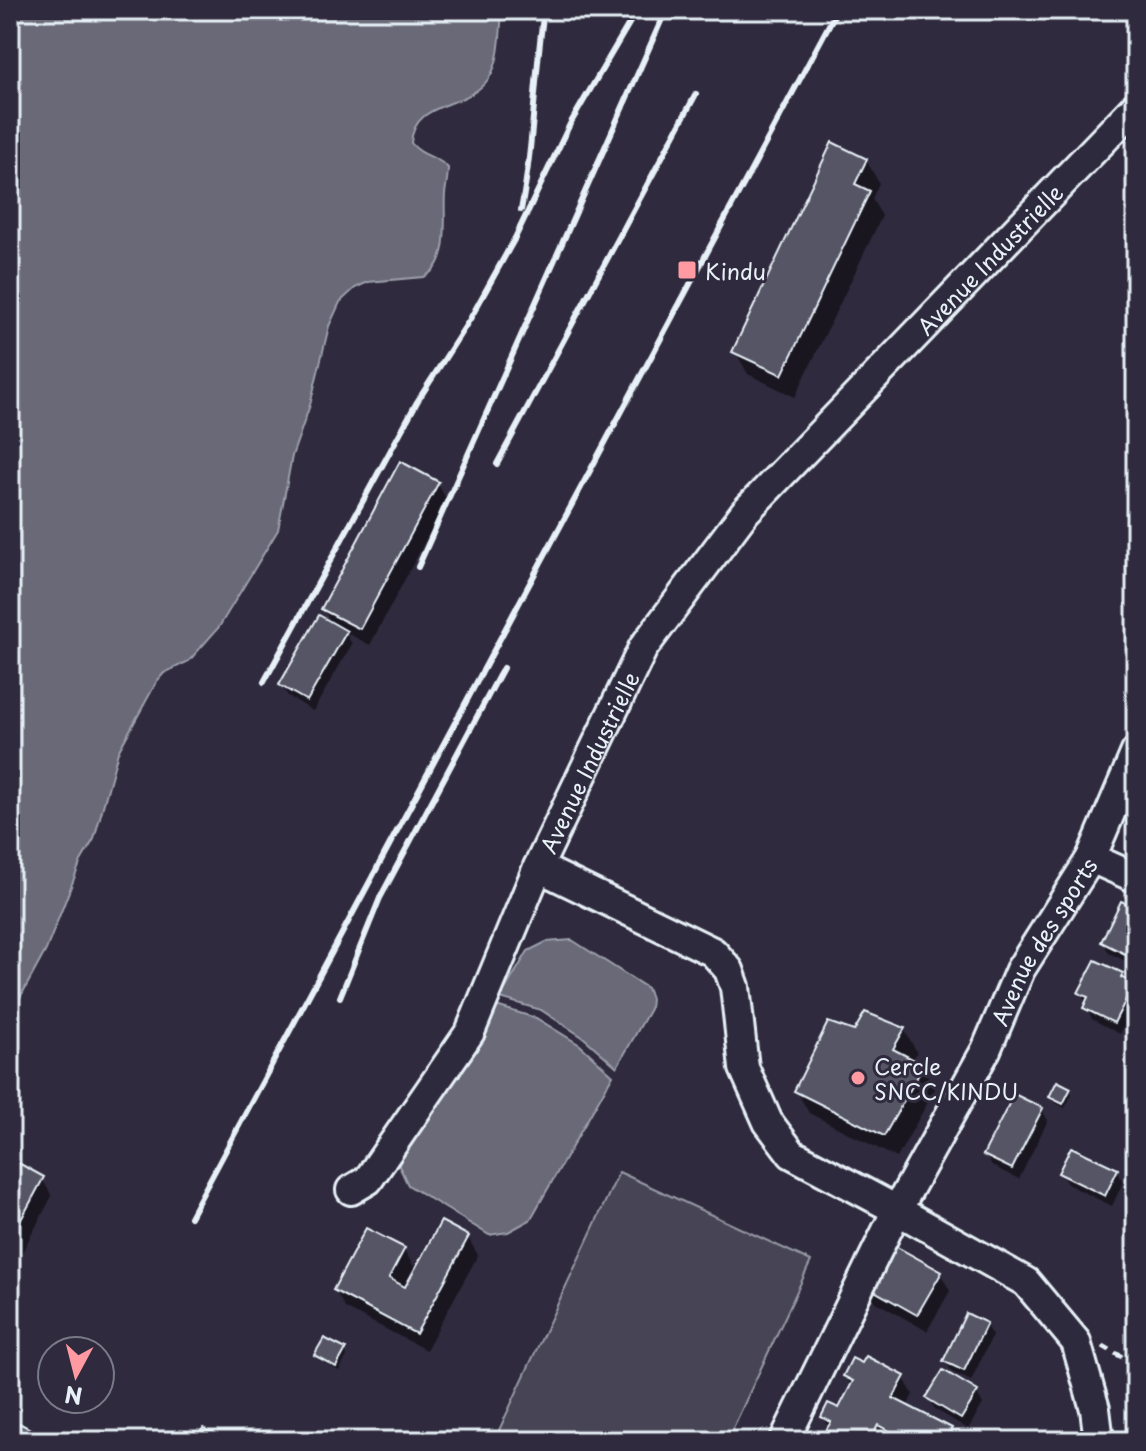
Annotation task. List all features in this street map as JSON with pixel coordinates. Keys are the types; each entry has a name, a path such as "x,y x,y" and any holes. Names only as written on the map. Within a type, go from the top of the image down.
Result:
{"street":[{"name":"Avenue Industrielle","path":"1099,1441 1095,1409 1076,1342 1026,1282 792,1154 768,1122 744,1068 735,987 729,970 713,952 538,867 643,648 745,512 1136,106"},
{"name":"Avenue des sports","path":"897,1210 986,1050 1020,970 1091,858 1136,752"},
{"path":"1091,858 1136,878"},
{"path":"351,1190 368,1180 470,1032 538,867"},
{"path":"784,1441 897,1210"}],"shaded area":[{"path":"619,1172 811,1261 727,1441 494,1441"}],"water":[{"path":"10,10 502,10 498,54 489,78 468,96 431,111 421,118 414,129 411,143 448,168 444,239 439,262 424,277 368,282 355,288 340,302 329,326 310,405 292,456 278,530 219,627 189,661 164,673 157,681 118,752 94,839 81,861 46,950 10,1016"},
{"path":"572,940 647,988 651,999 650,1009 617,1067 584,1038 541,1010 500,998 528,951 546,942"},
{"path":"496,1006 536,1018 580,1045 613,1075 530,1220 508,1232 489,1235 408,1185 399,1166 401,1143"}],"building":[{"name":"Kindu","path":"832,142 867,159 855,184 870,191 782,375 732,352"},
{"path":"400,461 439,482 360,629 321,609"},
{"path":"319,615 347,631 307,701 279,685"},
{"path":"1121,901 1136,908 1136,951 1133,958 1101,942"},
{"path":"1095,960 1123,973 1121,977 1134,984 1114,1023 1083,1008 1088,997 1078,993"},
{"name":"Cercle SNCC/KINDU","path":"865,1012 905,1028 893,1049 924,1065 884,1136 794,1091 828,1022 854,1031"},
{"path":"1057,1081 1071,1088 1063,1104 1049,1097"},
{"path":"1014,1094 1043,1108 1012,1169 983,1155"},
{"path":"1071,1147 1118,1169 1105,1196 1058,1173"},
{"path":"13,1160 44,1177 10,1240 10,1165"},
{"path":"441,1221 469,1236 416,1334 333,1290 366,1228 405,1248 389,1278 405,1287"},
{"path":"888,1242 942,1272 917,1315 864,1285"},
{"path":"966,1313 987,1323 964,1371 943,1361"},
{"path":"324,1338 346,1349 336,1367 314,1355"},
{"path":"866,1356 905,1376 893,1398 952,1428 945,1441 909,1441 878,1425 870,1441 848,1441 826,1430 831,1422 821,1417 828,1403 839,1408 853,1381 843,1376 852,1358 862,1363"},
{"path":"943,1370 978,1391 961,1419 926,1398"},
{"path":"10,1418 52,1441 10,1441"},
{"path":"203,1428 225,1440 196,1441"}],"railway":[{"path":"521,210 544,10"},
{"path":"264,682 417,402 470,319 515,238 570,124 637,10"},
{"path":"418,567 666,10"},
{"path":"190,1217 837,10"},
{"path":"497,464 696,94"},
{"path":"340,997 380,898 503,668"}],"place":[{"name":"Kindu","path":"687,270"},
{"name":"Cercle SNCC/KINDU","path":"858,1078"}]}
